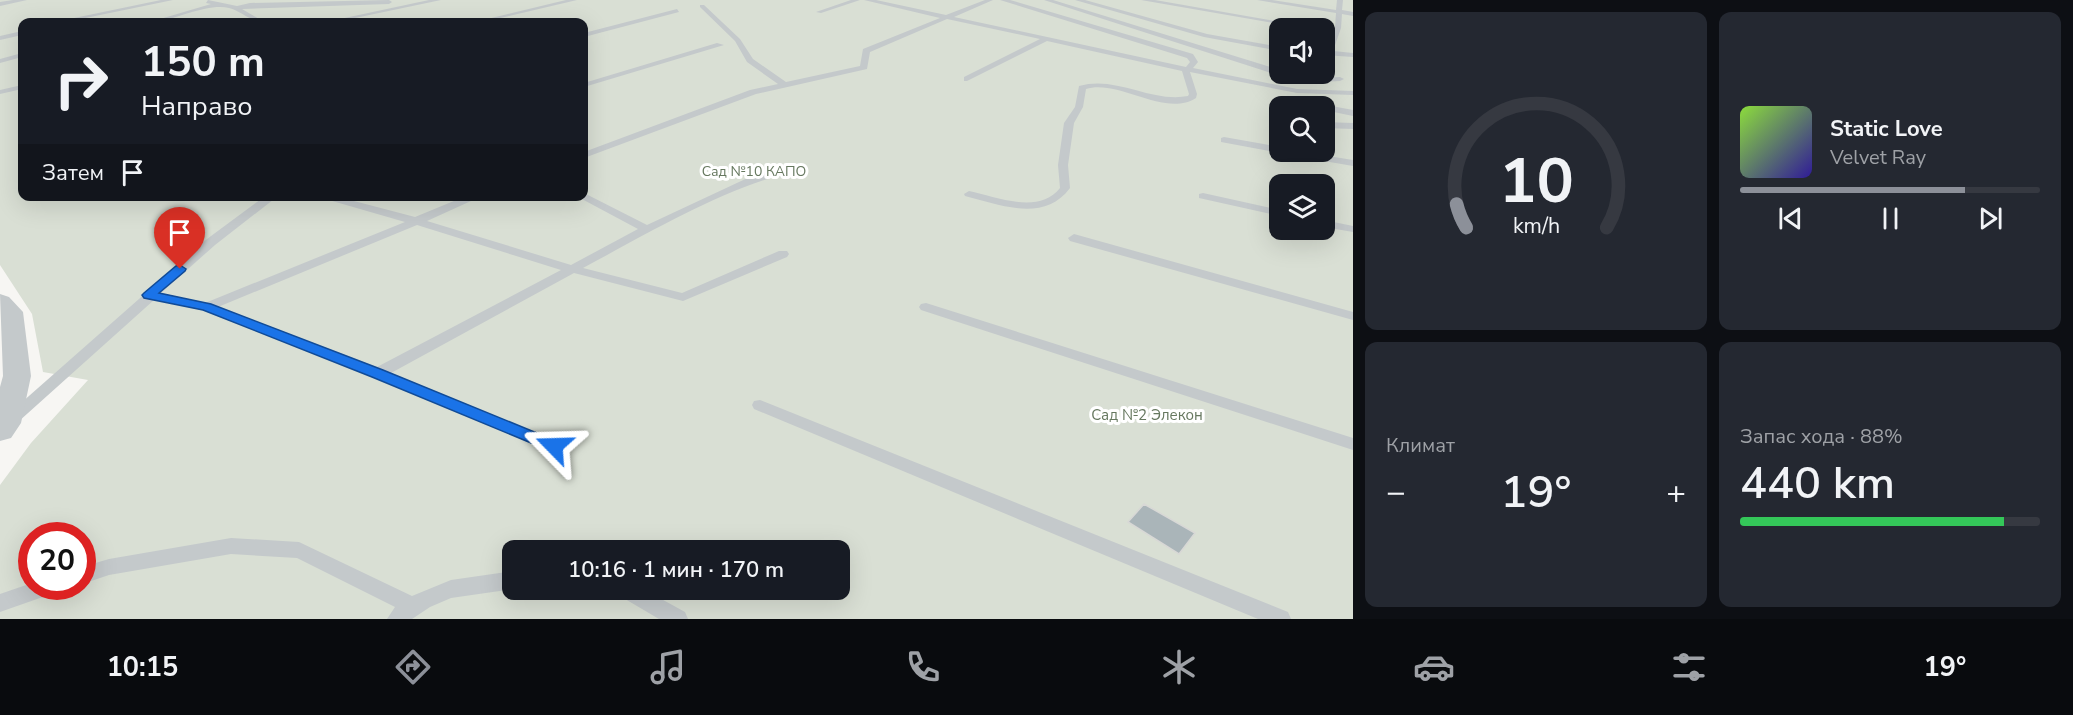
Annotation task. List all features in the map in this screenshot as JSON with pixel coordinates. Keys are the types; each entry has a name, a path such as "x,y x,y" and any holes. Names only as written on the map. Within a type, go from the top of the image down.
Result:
{"street":[{"path":"0,302 10,312 17,376 3,427"}],"lane":[{"path":"0,4 24,0"},
{"path":"78,18 170,0"},
{"path":"205,0 216,5 236,8 250,5 389,2"},
{"path":"349,18 438,0"},
{"path":"495,18 574,0"},
{"path":"819,12 857,0"},
{"path":"867,0 1186,71 1297,91 1353,93"},
{"path":"588,153 753,92 864,67 867,51 990,0"},
{"path":"1003,0 1190,56 1194,62 1186,71"},
{"path":"1047,0 1269,70"},
{"path":"1078,0 1206,36 1269,47"},
{"path":"1144,0 1269,21"},
{"path":"1260,0 1353,14"},
{"path":"1335,29 1340,12 1340,0"},
{"path":"168,18 216,5"},
{"path":"702,6 738,40 750,60 784,84"},
{"path":"236,8 254,18"},
{"path":"588,35 677,11"},
{"path":"0,38 18,34"},
{"path":"967,79 1044,40"},
{"path":"588,84 720,45"},
{"path":"1335,54 1353,55"},
{"path":"0,61 18,56"},
{"path":"969,194 1007,203 1033,205 1055,200 1065,188 1063,165 1069,123 1078,107 1082,88 1087,85 1107,86 1158,99 1186,100 1192,98 1193,94 1186,71"},
{"path":"1335,76 1353,86"},
{"path":"1335,79 1340,79"},
{"path":"0,92 18,88"},
{"path":"1335,109 1353,113"},
{"path":"1335,125 1353,126"},
{"path":"1224,140 1269,148"},
{"path":"1335,160 1353,163"},
{"path":"378,373 647,229 758,177 788,170"},
{"path":"1203,196 1269,211"},
{"path":"588,198 647,229"},
{"path":"3,427 149,295 211,242 266,201"},
{"path":"339,201 416,221 572,269 683,297 783,254"},
{"path":"206,307 465,201"},
{"path":"1335,225 1353,229"},
{"path":"1074,238 1353,316"},
{"path":"149,295 206,307 378,373 554,446"},
{"path":"926,307 1353,444"},
{"path":"760,405 1281,619"},
{"path":"96,571 109,567 231,546 299,550 404,612 468,583 502,581"},
{"path":"0,603 18,597"},
{"path":"645,600 678,619"}],"green space":[{"path":"0,0 1353,0 1353,619 0,619 0,485 31,443 88,380 43,372 32,314 0,265"}],"building":[{"path":"1144,504 1195,533 1179,554 1128,522"}],"route":[{"path":"180,269 149,295 206,307 378,373 554,446"}],"park label":[{"name":"Сад №10 КАПО","path":"754,171"},
{"name":"Сад №2 Элекон","path":"1147,415"}]}
